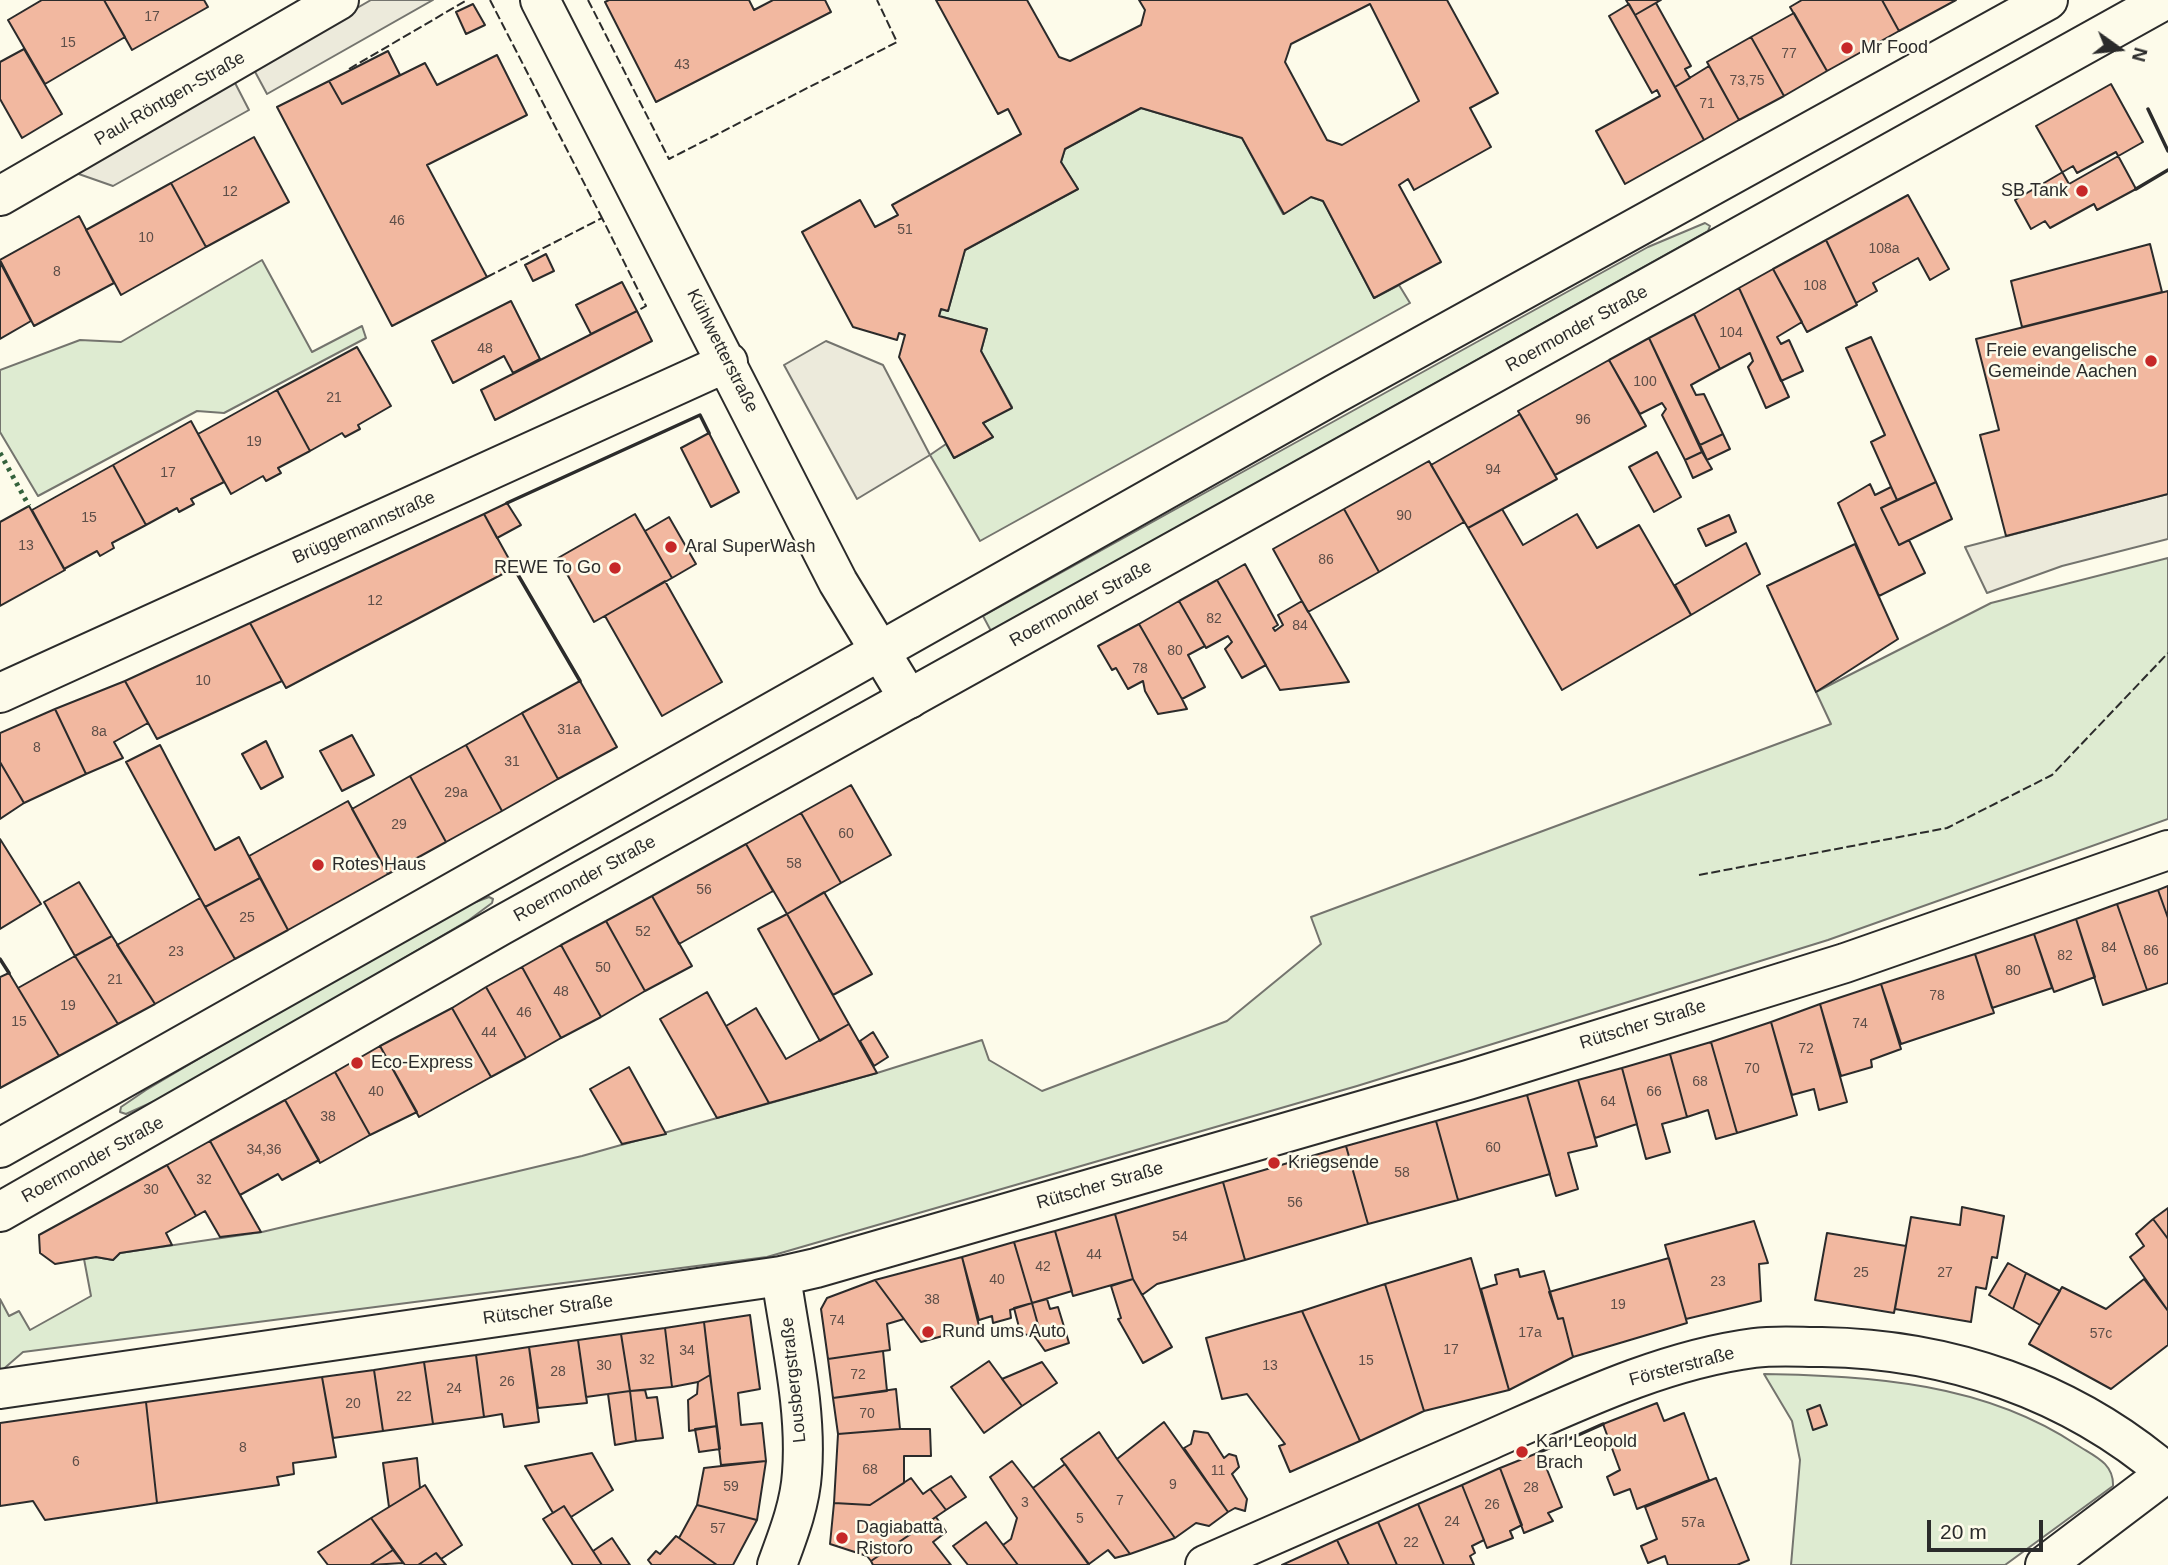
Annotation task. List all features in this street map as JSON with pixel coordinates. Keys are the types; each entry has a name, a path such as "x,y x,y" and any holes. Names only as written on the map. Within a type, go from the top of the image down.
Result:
{"street":[{"name":"Paul-Röntgen-Straße","path":"0,196 339,0"},
{"name":"Kühlwetterstraße","path":"540,0 838,582 909,699"},
{"path":"0,1148 880,651 2048,0"},
{"name":"Roermonder Straße","path":"0,1212 500,926 2157,2"},
{"name":"Brüggemannstraße","path":"0,693 727,362"},
{"name":"Rütscher Straße","path":"0,1389 781,1276 1481,1076 1845,963 2168,850"},
{"name":"Lousbergstraße","path":"777,1565 795,1516 802,1474 802,1426 781,1276"},
{"name":"Försterstraße","path":"1205,1565 1624,1383 1754,1348 1860,1348 1971,1367 2015,1381 2092,1419 2136,1447 2167,1472"},
{"path":"2045,1565 2167,1472"}],"green space":[{"path":"1141,108 1242,138 1283,214 1311,197 1323,201 1374,298 1399,285 1410,303 980,541 930,455 946,444 954,458 993,437 983,423 1012,407 981,351 987,329 939,316 941,309 948,311 965,250 1078,189 1061,162 1065,149"},
{"path":"1705,223 1710,226 1708,231 991,631 983,616 1648,247"},
{"path":"262,260 312,352 362,326 366,338 224,413 197,411 38,496 0,432 0,370 80,340 121,342"},
{"path":"2168,558 2168,819 1828,940 1357,1086 767,1257 23,1352 0,1372 0,1299 9,1316 19,1311 30,1330 91,1296 84,1259 96,1257 113,1260 120,1253 262,1232 582,1156 877,1073 982,1040 989,1060 1042,1091 1227,1021 1321,944 1311,917 1831,724 1816,692 1991,603"},
{"path":"489,897 493,899 492,903 469,920 177,1091 126,1114 120,1112 121,1107 146,1090 386,948 457,909"},
{"path":"1764,1374 1886,1381 1966,1396 2004,1408 2041,1424 2096,1457 2110,1471 2113,1486 2005,1565 1791,1565 1800,1460 1792,1421"}],"shaded area":[{"path":"371,0 433,0 267,94 253,68"},
{"path":"233,79 249,110 113,186 73,172"},
{"path":"826,341 883,365 930,455 857,499 784,365"},
{"path":"2168,494 2168,539 2062,566 1987,593 1965,547"}],"building":[{"path":"42,0 104,0 125,37 45,84 8,20"},
{"path":"104,0 204,0 208,7 132,50"},
{"path":"749,0 754,10 773,0 825,0 831,12 656,102 605,2"},
{"path":"936,0 1027,0 1059,57 1070,61 1141,25 1145,10 1139,0 1447,0 1498,93 1470,108 1491,147 1414,190 1408,179 1399,185 1441,262 1374,298 1323,201 1311,197 1284,214 1242,138 1141,108 1065,149 1061,162 1078,189 965,250 948,311 941,309 939,316 987,329 981,351 1012,408 983,423 993,437 954,458 899,357 905,335 899,333 897,340 853,327 802,232 860,200 875,227 898,215 892,205 1021,134 1008,109 998,114","holes":["1370,4 1419,101 1342,145 1327,140 1285,62 1291,44"]},
{"path":"1626,0 1661,0 1635,15"},
{"path":"1802,0 1882,0 1899,31 1827,71 1790,7"},
{"path":"1882,0 1956,0 1899,31"},
{"path":"1656,3 1691,66 1685,69 1690,78 1675,87 1635,15"},
{"path":"473,4 485,25 466,34 456,12"},
{"path":"1629,4 1704,140 1625,184 1596,131 1660,96 1657,90 1652,93 1609,16"},
{"path":"1794,13 1827,71 1784,96 1751,37"},
{"path":"1751,37 1784,96 1739,120 1707,62"},
{"path":"24,49 62,114 22,138 0,99 0,62"},
{"path":"388,51 400,75 342,104 329,81"},
{"path":"497,55 527,115 427,165 487,277 392,326 277,107 329,81 342,104 425,63 437,85"},
{"path":"1709,66 1739,120 1704,140 1675,87"},
{"path":"2111,84 2143,142 2069,184 2036,126"},
{"path":"254,137 289,202 206,247 171,183"},
{"name":"SB Tank","path":"2116,152 2136,189 2097,210 2094,204 2050,228 2045,221 2031,229 2015,200 2073,166 2077,173"},
{"path":"171,183 206,247 121,295 86,230"},
{"path":"1908,195 1949,269 1930,280 1918,258 1873,283 1877,291 1856,303 1826,240"},
{"path":"79,216 114,283 34,326 0,260"},
{"path":"1826,240 1857,305 1807,332 1773,269"},
{"path":"2150,244 2162,292 2022,327 2011,281"},
{"path":"546,254 554,271 533,281 525,265"},
{"path":"0,262 31,321 0,339"},
{"path":"1773,269 1802,322 1777,337 1781,344 1789,340 1803,371 1781,381 1739,288"},
{"path":"622,282 637,311 591,334 576,305"},
{"path":"1739,288 1789,397 1766,408 1748,367 1753,361 1750,353 1720,369 1694,314"},
{"path":"2168,291 2168,494 2006,536 1980,435 1999,430 1976,339"},
{"path":"511,301 540,359 513,373 504,356 453,383 432,341"},
{"path":"637,311 652,341 495,420 481,390"},
{"path":"1694,314 1720,369 1691,385 1696,395 1704,394 1723,434 1700,445 1649,338"},
{"path":"1871,337 1936,482 1897,500 1871,442 1885,435 1846,348"},
{"path":"1649,338 1702,452 1685,460 1662,415 1666,409 1662,403 1640,414 1609,360"},
{"path":"357,347 391,406 358,425 360,429 345,437 342,433 310,451 277,390"},
{"path":"1609,360 1646,426 1555,475 1518,411"},
{"path":"277,390 310,451 278,468 281,473 266,481 263,476 231,494 198,434"},
{"path":"1520,414 1557,479 1468,528 1431,465"},
{"path":"191,421 224,482 191,499 194,504 179,512 177,508 146,525 113,465"},
{"path":"709,433 739,492 711,507 681,448"},
{"path":"1723,434 1730,449 1707,460 1700,445"},
{"path":"1657,452 1681,497 1654,512 1629,467"},
{"path":"1702,452 1712,469 1693,478 1685,460"},
{"path":"1429,461 1464,522 1379,572 1344,509"},
{"path":"113,465 146,525 112,543 114,548 100,556 97,551 64,569 32,510"},
{"path":"1936,482 1952,519 1899,545 1881,508"},
{"path":"1870,484 1875,495 1891,487 1897,500 1881,508 1899,545 1909,540 1925,573 1879,596 1838,503"},
{"path":"507,503 521,525 497,538 484,514"},
{"path":"29,506 65,570 0,606 0,522"},
{"path":"1344,509 1379,572 1308,612 1273,549"},
{"path":"1502,509 1523,545 1577,514 1597,548 1639,525 1691,615 1562,690 1468,528"},
{"path":"484,514 514,568 286,688 250,623"},
{"name":"REWE To Go","path":"635,514 672,578 594,622 558,558"},
{"path":"1729,515 1736,532 1706,546 1698,529"},
{"name":"Aral SuperWash","path":"669,517 696,564 672,578 645,531"},
{"path":"1746,543 1760,574 1691,615 1675,585"},
{"path":"1855,544 1898,639 1816,692 1767,586"},
{"path":"1245,564 1278,625 1273,628 1275,631 1283,625 1278,615 1302,601 1349,682 1280,690 1217,580"},
{"path":"1217,580 1266,665 1242,678 1225,649 1232,642 1228,636 1206,648 1179,601"},
{"path":"665,581 722,682 662,716 605,616"},
{"path":"1179,601 1205,646 1188,655 1205,687 1182,699 1139,624"},
{"path":"250,623 282,681 157,739 125,681"},
{"path":"1139,624 1187,709 1158,714 1145,691 1143,681 1128,689 1116,668 1112,670 1098,646"},
{"path":"125,681 148,723 114,742 123,758 86,774 55,709"},
{"path":"580,681 617,747 558,779 522,713"},
{"path":"55,709 86,774 24,803 0,762 0,733"},
{"path":"522,713 558,779 502,811 466,745"},
{"path":"352,735 374,775 342,791 320,751"},
{"path":"266,741 283,777 261,789 242,754"},
{"path":"160,745 215,850 239,837 260,878 205,907 126,762"},
{"path":"466,745 502,811 446,842 410,776"},
{"path":"0,762 24,803 0,819"},
{"path":"410,776 446,842 388,874 352,809"},
{"path":"851,785 891,855 841,883 801,813"},
{"name":"Rotes Haus","path":"348,801 388,874 288,930 249,856"},
{"path":"801,813 841,883 787,914 746,844"},
{"path":"0,839 41,904 0,929"},
{"path":"746,844 773,891 679,944 652,896"},
{"path":"260,878 288,930 235,959 205,907"},
{"path":"79,882 112,936 75,956 44,902"},
{"path":"2168,886 2168,918 2158,890"},
{"path":"2158,890 2168,918 2168,983 2147,990 2117,904"},
{"path":"824,892 872,974 833,995 787,914"},
{"path":"652,896 692,966 645,991 606,921"},
{"path":"200,898 235,959 155,1004 117,945"},
{"path":"2117,904 2147,990 2103,1005 2076,919"},
{"path":"787,914 849,1024 820,1041 758,929"},
{"path":"2076,919 2095,977 2054,992 2034,934"},
{"path":"606,921 645,991 601,1017 561,945"},
{"path":"2034,934 2052,988 1992,1008 1975,954"},
{"path":"112,936 155,1004 118,1024 75,956"},
{"path":"561,945 601,1017 561,1038 522,967"},
{"path":"1975,954 1994,1013 1901,1044 1881,984"},
{"path":"75,956 118,1024 59,1056 18,988"},
{"path":"522,967 561,1038 526,1058 486,987"},
{"path":"9,973 59,1056 0,1088 0,977"},
{"path":"1881,984 1901,1049 1871,1060 1872,1067 1841,1076 1820,1004"},
{"path":"486,987 526,1058 491,1077 452,1008"},
{"path":"707,992 769,1103 717,1118 660,1019"},
{"path":"1820,1004 1847,1102 1819,1110 1814,1089 1792,1095 1771,1022"},
{"path":"452,1008 491,1077 419,1117 380,1046"},
{"path":"756,1008 786,1059 849,1024 877,1073 769,1103 726,1026"},
{"path":"1771,1022 1797,1115 1737,1133 1711,1042"},
{"path":"873,1032 888,1057 874,1066 860,1041"},
{"path":"1711,1042 1737,1133 1716,1139 1708,1110 1687,1117 1670,1054"},
{"path":"380,1046 417,1112 370,1135 335,1072"},
{"path":"1670,1054 1687,1117 1662,1124 1670,1152 1646,1159 1622,1068"},
{"path":"629,1067 666,1134 622,1144 590,1089"},
{"path":"1622,1068 1637,1124 1595,1138 1578,1080"},
{"path":"335,1072 370,1135 320,1163 285,1100"},
{"path":"1578,1080 1597,1146 1568,1153 1578,1189 1556,1196 1527,1095"},
{"path":"1527,1095 1550,1174 1458,1200 1436,1121"},
{"path":"285,1100 319,1160 282,1180 278,1174 240,1195 210,1141"},
{"path":"1436,1121 1458,1200 1368,1224 1346,1146"},
{"path":"210,1141 261,1232 220,1237 205,1211 196,1216 167,1165"},
{"path":"1346,1146 1368,1224 1245,1260 1223,1182"},
{"path":"167,1165 196,1216 166,1233 172,1245 120,1253 113,1260 96,1257 55,1264 40,1253 39,1235"},
{"path":"1223,1182 1245,1260 1157,1284 1142,1295 1133,1279 1115,1214"},
{"path":"1962,1207 2004,1216 1997,1258 1992,1257 1986,1289 1976,1287 1971,1322 1895,1309 1911,1217 1960,1225"},
{"path":"2168,1208 2168,1239 2153,1219"},
{"path":"1115,1214 1133,1279 1073,1296 1055,1231"},
{"path":"2153,1219 2168,1239 2168,1311 2130,1257 2144,1246 2136,1234"},
{"path":"1754,1221 1768,1263 1759,1264 1761,1301 1686,1319 1665,1245"},
{"path":"1055,1231 1072,1291 1032,1303 1014,1242"},
{"path":"1827,1233 1906,1246 1894,1313 1815,1300"},
{"path":"1014,1242 1032,1303 1010,1310 1011,1318 993,1323 992,1316 979,1320 962,1257"},
{"path":"962,1257 979,1326 921,1342 875,1280"},
{"path":"1471,1258 1509,1390 1424,1411 1385,1284"},
{"path":"1669,1258 1687,1323 1573,1357 1563,1318 1558,1319 1549,1292"},
{"path":"2008,1263 2026,1273 2013,1309 1989,1295"},
{"path":"1518,1269 1520,1277 1544,1271 1558,1319 1563,1318 1573,1357 1509,1390 1481,1289 1497,1284 1495,1275"},
{"path":"2026,1273 2060,1291 2040,1325 2013,1309"},
{"path":"1133,1279 1172,1347 1143,1363 1118,1319 1121,1318 1111,1286"},
{"path":"2144,1279 2168,1311 2168,1345 2111,1389 2029,1344 2062,1287 2106,1309"},
{"path":"875,1280 904,1319 887,1324 890,1350 828,1359 821,1309 827,1298"},
{"path":"1385,1284 1424,1411 1360,1441 1302,1311"},
{"path":"1047,1299 1050,1309 1058,1307 1069,1343 1045,1351 1033,1334 1040,1332 1032,1303"},
{"path":"1032,1303 1040,1332 1027,1335 1020,1331 1014,1308"},
{"path":"1302,1311 1360,1441 1290,1472 1279,1446 1285,1444 1247,1394 1222,1399 1206,1338"},
{"path":"750,1315 760,1389 738,1393 741,1425 762,1423 766,1461 721,1465 704,1322"},
{"path":"704,1322 710,1375 698,1382 672,1387 665,1328"},
{"path":"665,1328 672,1387 630,1391 621,1334"},
{"path":"621,1334 630,1391 586,1397 578,1340"},
{"path":"578,1340 587,1403 538,1408 529,1347"},
{"path":"529,1347 539,1422 504,1427 502,1414 484,1417 476,1355"},
{"path":"883,1351 887,1391 833,1398 828,1359"},
{"path":"476,1355 484,1417 433,1424 424,1362"},
{"path":"989,1361 1022,1406 984,1433 951,1387"},
{"path":"424,1362 433,1424 383,1431 374,1370"},
{"path":"1042,1362 1057,1383 1022,1406 1002,1379"},
{"path":"374,1370 383,1431 333,1438 322,1377"},
{"path":"710,1375 717,1426 689,1431 688,1400 697,1394 698,1382"},
{"path":"322,1377 336,1457 293,1463 294,1474 277,1477 279,1485 157,1503 146,1402"},
{"path":"896,1389 900,1429 838,1434 833,1398"},
{"path":"645,1390 647,1398 657,1397 663,1438 636,1441 630,1391"},
{"path":"630,1391 636,1441 615,1445 608,1394"},
{"path":"146,1402 157,1503 45,1520 33,1501 0,1506 0,1423"},
{"path":"1657,1403 1664,1421 1684,1413 1709,1480 1637,1509 1630,1489 1614,1495 1607,1477 1620,1470 1603,1424"},
{"path":"1820,1405 1827,1425 1813,1430 1807,1410"},
{"path":"1164,1422 1228,1512 1209,1526 1196,1523 1175,1538 1117,1459"},
{"path":"717,1426 720,1449 699,1452 695,1429"},
{"path":"930,1429 931,1456 904,1456 904,1483 870,1505 834,1503 838,1434"},
{"path":"1194,1431 1208,1433 1224,1458 1229,1454 1236,1456 1239,1467 1232,1474 1247,1499 1245,1511 1235,1508 1228,1512 1184,1448 1191,1444"},
{"path":"1099,1432 1175,1538 1130,1554 1061,1459"},
{"path":"1540,1452 1562,1507 1548,1513 1553,1521 1524,1533 1500,1468"},
{"path":"592,1453 613,1490 571,1517 564,1506 553,1513 525,1466"},
{"path":"417,1458 420,1488 389,1507 383,1463"},
{"path":"766,1461 757,1520 697,1505 704,1468"},
{"path":"1012,1461 1089,1565 1018,1565 1003,1545 1011,1539 1017,1518 990,1477"},
{"path":"1065,1464 1130,1554 1115,1558 1108,1550 1089,1564 1033,1488"},
{"path":"1500,1468 1522,1525 1510,1531 1513,1538 1487,1548 1462,1485"},
{"path":"951,1476 966,1497 946,1510 930,1489"},
{"path":"911,1478 923,1494 930,1489 946,1510 871,1561 867,1556 830,1544 834,1503 870,1505"},
{"path":"1716,1478 1749,1560 1737,1565 1668,1565 1665,1556 1648,1563 1641,1546 1657,1539 1645,1507"},
{"path":"425,1485 462,1545 441,1559 436,1553 418,1565 405,1565 371,1518"},
{"path":"1462,1485 1484,1540 1472,1546 1475,1553 1470,1556 1474,1565 1444,1565 1418,1504"},
{"path":"1418,1504 1444,1565 1397,1565 1378,1522"},
{"path":"697,1505 757,1520 733,1565 717,1565 679,1538"},
{"path":"564,1506 602,1565 573,1565 543,1519"},
{"path":"936,1517 946,1532 933,1542 951,1565 873,1565 871,1561"},
{"path":"371,1518 393,1550 370,1565 328,1565 318,1552"},
{"path":"986,1522 1018,1565 968,1565 953,1546"},
{"path":"1378,1522 1397,1565 1349,1565 1337,1540"},
{"path":"676,1536 717,1565 652,1565 648,1560 656,1551 660,1554"},
{"path":"612,1538 630,1565 602,1565 593,1551"},
{"path":"1337,1540 1349,1565 1282,1565"},
{"path":"393,1550 403,1563 370,1565"},
{"path":"436,1553 446,1565 418,1565"}],"hedge":[{"path":"0,453 29,506"}],"fence":[{"path":"349,69 467,0"},
{"path":"490,0 602,218"},
{"path":"588,0 669,159 897,42 877,0"},
{"path":"487,277 602,218 646,306 637,311"},
{"path":"1699,875 1947,828 2052,775 2168,653"}],"wall":[{"path":"2148,109 2168,151"},
{"path":"2136,189 2168,170"},
{"path":"507,503 700,415 709,433"},
{"path":"514,568 580,681"},
{"path":"0,959 9,973"},
{"path":"1540,1452 1603,1424"}],"place":[{"name":"Mr Food","path":"1847,48"},
{"name":"SB Tank","path":"2082,191"},
{"name":"Freie evangelische Gemeinde Aachen","path":"2151,361"},
{"name":"Aral SuperWash","path":"671,547"},
{"name":"REWE To Go","path":"615,568"},
{"name":"Rotes Haus","path":"318,865"},
{"name":"Eco-Express","path":"357,1063"},
{"name":"Kriegsende","path":"1274,1163"},
{"name":"Rund ums Auto","path":"928,1332"},
{"name":"Karl Leopold Brach","path":"1522,1452"},
{"name":"Dagiabatta Ristoro","path":"842,1538"}]}
